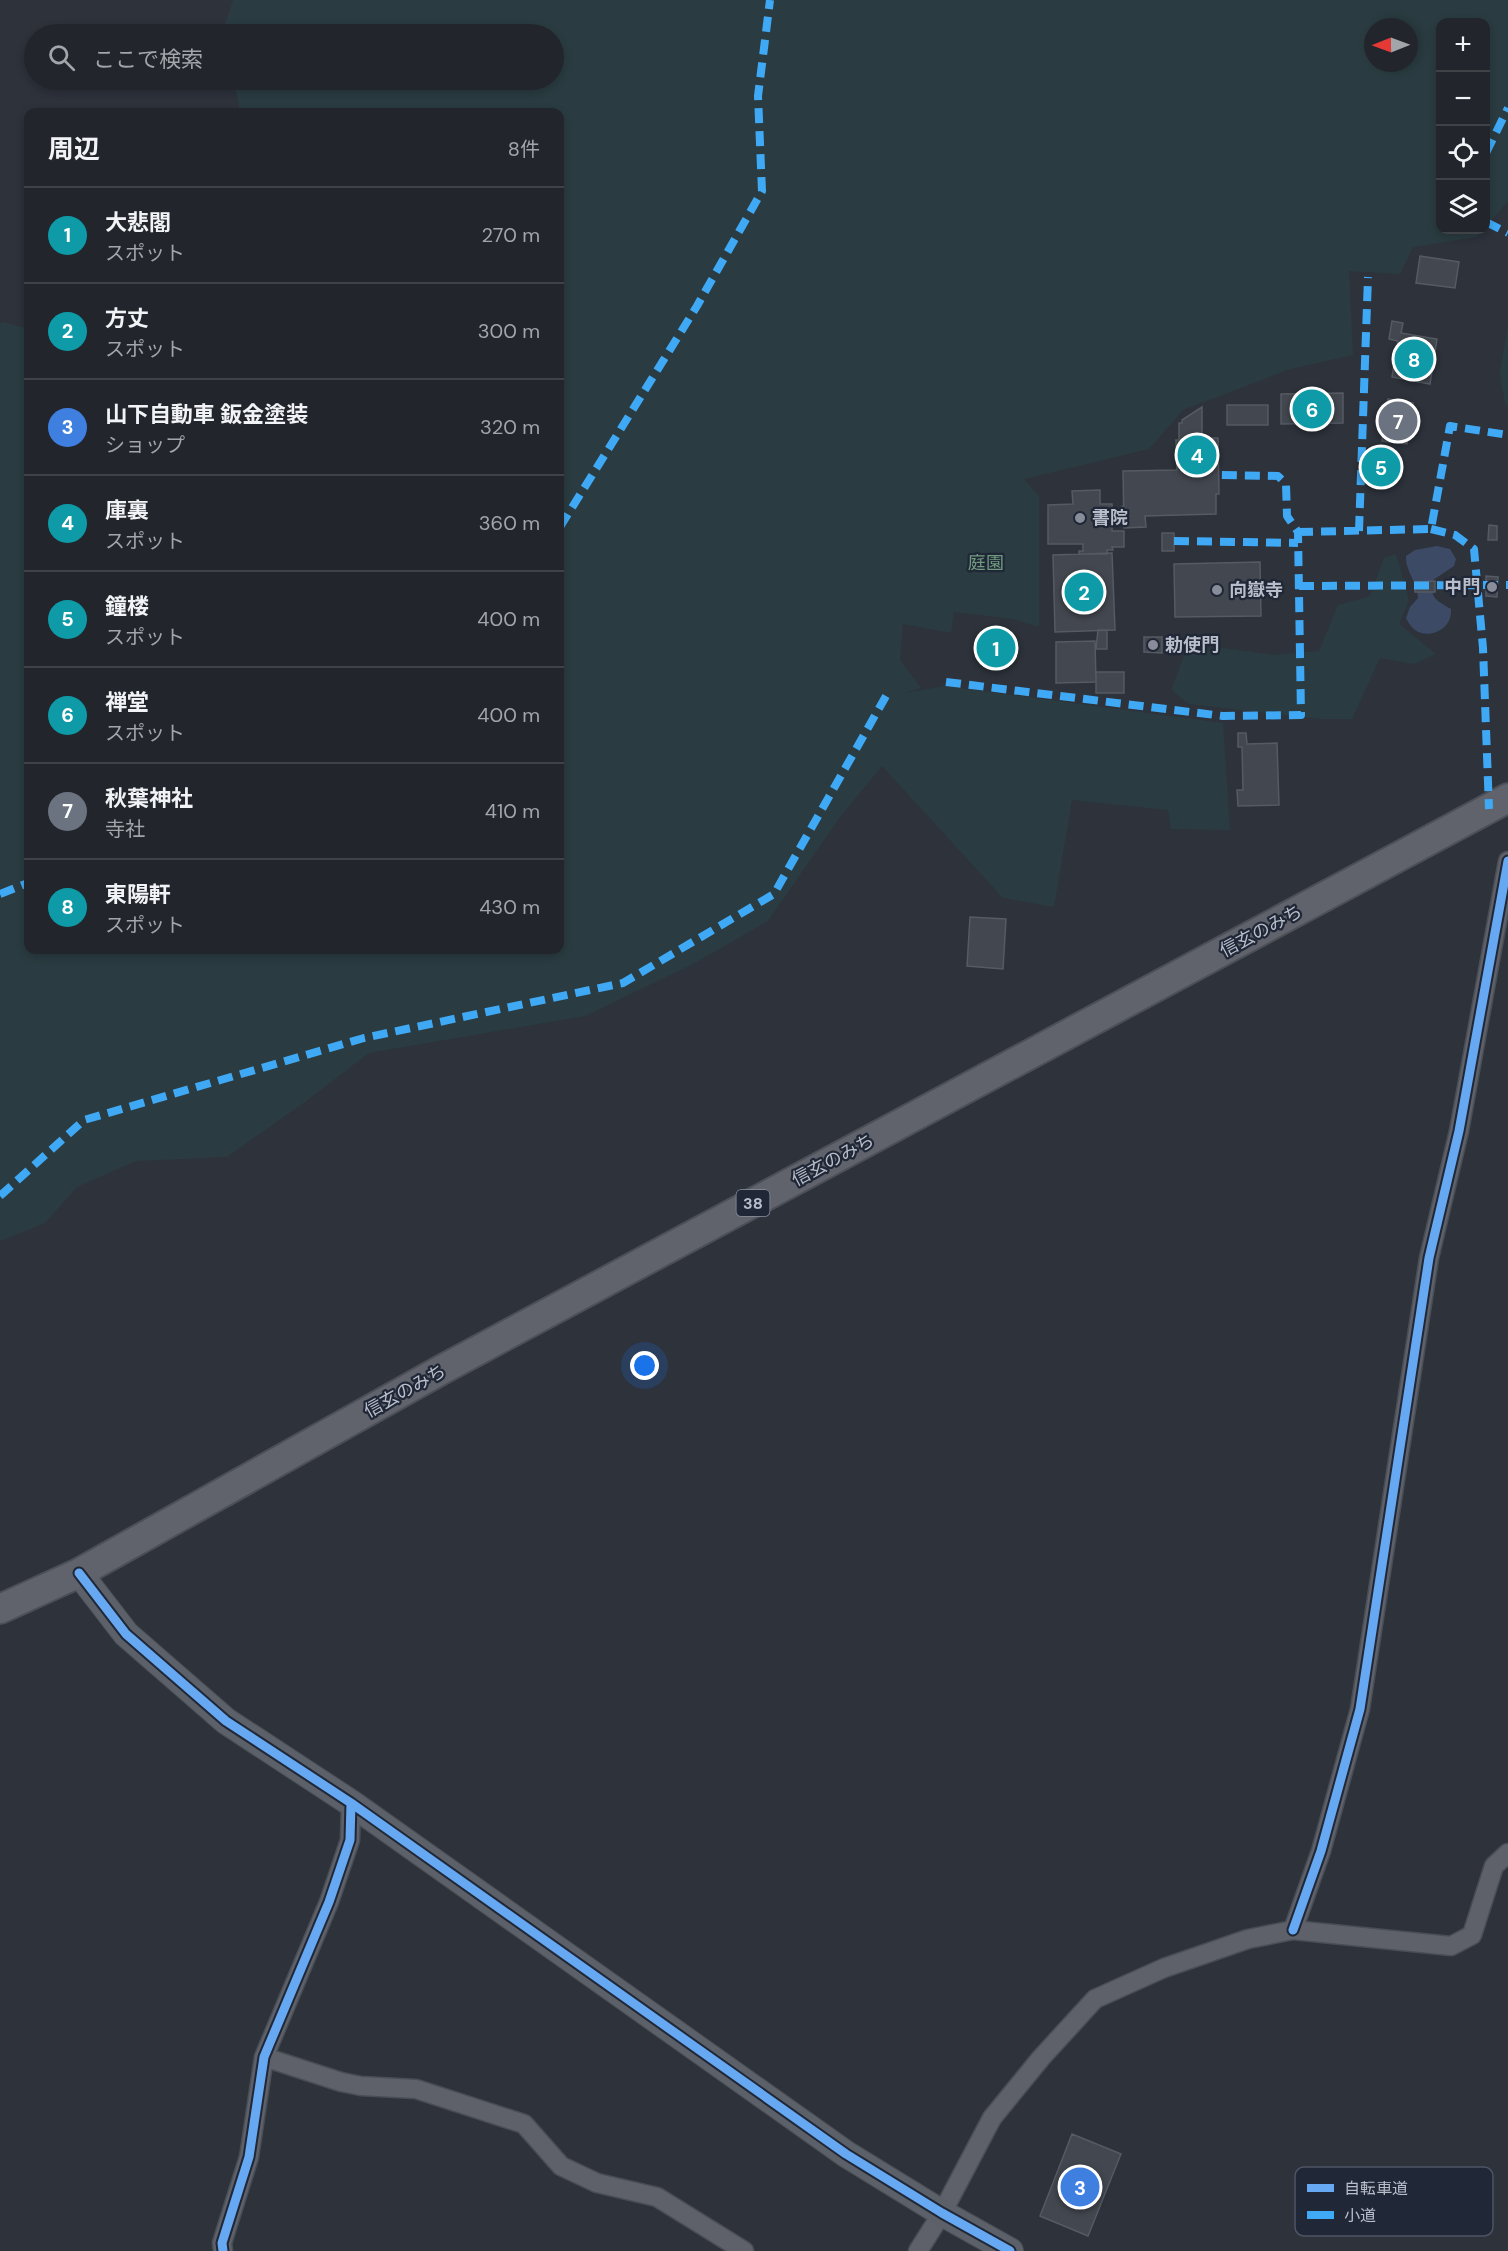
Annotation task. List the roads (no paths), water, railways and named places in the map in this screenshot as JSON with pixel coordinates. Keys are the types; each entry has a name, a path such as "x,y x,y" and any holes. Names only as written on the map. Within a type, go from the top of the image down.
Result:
{"main road":[{"name":"信玄のみち","path":"0,1609 79,1573 443,1369 1508,798"}],"street":[{"path":"1293,1930 1321,1851 1360,1709 1429,1258 1459,1131 1508,861"},
{"path":"79,1573 126,1634 226,1721 351,1803 846,2154 942,2213 1010,2251"},
{"path":"223,2251 222,2243 249,2157 264,2057 340,1871 350,1840 351,1803"},
{"path":"918,2251 942,2213 992,2118 1041,2058 1095,1999 1164,1968 1248,1939 1293,1930 1451,1946 1472,1935 1494,1866 1508,1853"},
{"path":"264,2057 341,2082 361,2086 416,2089 524,2124 561,2166 597,2183 657,2197 744,2251"}],"water":[{"path":"1437,546 1450,549 1456,559 1454,566 1433,580 1432,586 1433,595 1451,609 1451,616 1439,631 1427,634 1415,630 1406,618 1410,607 1418,598 1407,567 1406,556 1415,550"}],"place":[{"name":"東陽軒","path":"1414,359"},
{"name":"禅堂","path":"1312,409"},
{"name":"秋葉神社","path":"1398,421"},
{"name":"庫裏","path":"1197,455"},
{"name":"鐘楼","path":"1381,467"},
{"name":"書院","path":"1080,518"},
{"name":"中門","path":"1492,587"},
{"name":"向嶽寺","path":"1217,590"},
{"name":"方丈","path":"1084,592"},
{"name":"勅使門","path":"1153,645"},
{"name":"大悲閣","path":"996,648"},
{"name":"山下自動車 鈑金塗装","path":"1080,2187"}],"park label":[{"name":"庭園","path":"986,563"}]}
